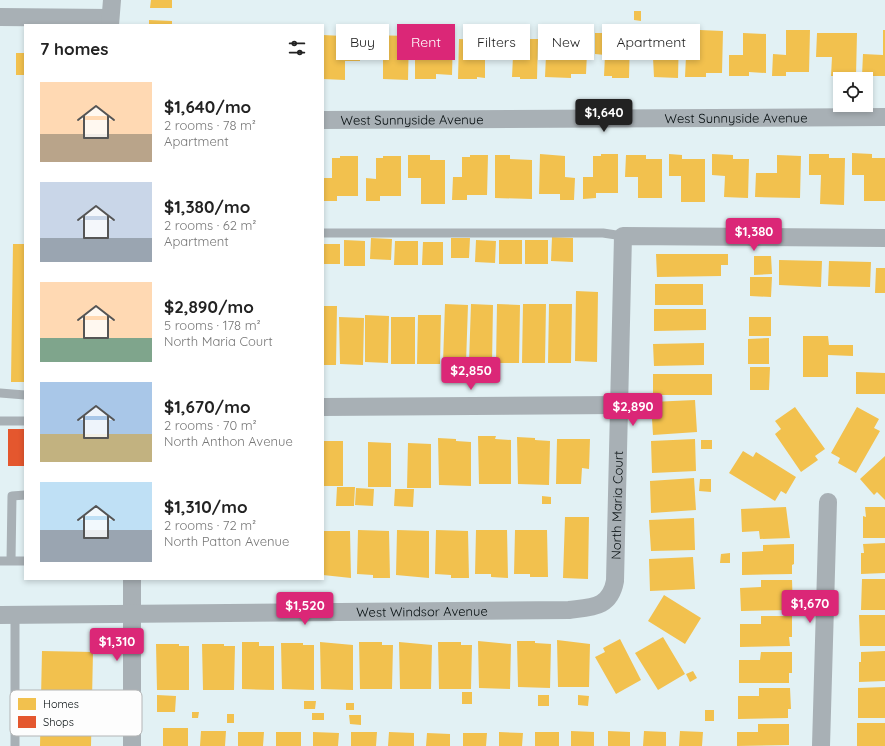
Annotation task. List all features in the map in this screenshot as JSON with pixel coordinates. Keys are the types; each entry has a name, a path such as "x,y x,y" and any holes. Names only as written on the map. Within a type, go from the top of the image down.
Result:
{"street":[{"path":"0,17 110,21 112,0"},
{"name":"West Sunnyside Avenue","path":"324,120 885,117"},
{"path":"623,236 885,238"},
{"name":"North Maria Court","path":"603,603 613,592 615,581 623,236"},
{"path":"324,406 618,405"},
{"path":"821,746 828,502"},
{"path":"132,580 132,690"},
{"name":"West Windsor Avenue","path":"8,615 569,610 591,607 603,603"}],"lane":[{"path":"324,233 603,233 623,236"},
{"path":"0,393 24,395"},
{"path":"0,421 24,421"},
{"path":"11,561 12,496 24,496"},
{"path":"0,562 24,561"},
{"path":"8,615 12,690"},
{"path":"14,736 15,746"}],"building: Homes":[{"path":"151,0 172,0 172,8 150,8"},
{"path":"634,11 641,11 641,21 634,20"},
{"path":"149,20 172,21 172,24 149,24"},
{"path":"700,30 723,31 722,73 706,73 706,77 685,77 686,60 700,60"},
{"path":"786,30 810,30 809,72 786,72 786,76 772,76 773,54 786,55"},
{"path":"883,30 885,30 885,76 873,76 873,72 862,72 863,54 883,55"},
{"path":"595,33 602,33 602,55 595,54"},
{"path":"743,33 766,34 766,73 749,72 749,76 729,76 729,55 743,55"},
{"path":"817,33 857,33 856,72 833,72 833,76 831,76 832,57 816,57"},
{"path":"324,35 336,36 336,60 360,60 345,61 345,80 324,79"},
{"path":"389,36 397,36 397,60 408,60 408,80 383,79 383,60 389,60"},
{"path":"459,39 463,39 463,60 485,60 485,78 477,77 477,79 458,79"},
{"path":"530,39 538,39 537,79 520,79 520,77 512,77 513,60 530,60"},
{"path":"16,53 24,53 24,75 16,75"},
{"path":"415,60 452,60 452,75 436,74 436,79 415,79"},
{"path":"546,60 587,60 586,74 571,74 571,78 545,77"},
{"path":"605,60 629,60 629,78 612,78 612,76 604,76"},
{"path":"653,60 678,60 678,78 654,77"},
{"path":"852,153 872,154 872,158 885,158 885,201 864,201 864,175 852,175"},
{"path":"540,154 565,156 565,177 575,178 574,200 560,200 560,194 539,194"},
{"path":"601,154 618,154 618,193 596,193 596,198 583,199 583,177 593,177 593,156 601,156"},
{"path":"669,154 682,155 682,159 705,159 705,202 681,202 681,176 669,176"},
{"path":"712,154 733,155 733,159 749,159 748,198 724,197 725,176 712,175"},
{"path":"809,154 829,154 829,158 845,158 844,205 820,204 821,175 809,175"},
{"path":"408,155 430,155 430,160 445,160 445,204 421,204 421,178 408,178"},
{"path":"470,155 488,155 487,195 467,195 467,200 452,200 453,177 462,177 462,157 470,157"},
{"path":"495,155 510,155 510,159 532,160 532,199 495,198"},
{"path":"626,155 646,155 646,159 662,159 662,198 638,198 638,177 625,177"},
{"path":"777,155 801,156 800,198 755,197 756,173 777,173"},
{"path":"340,156 358,156 358,196 337,196 337,201 324,201 324,178 332,178 332,158 340,158"},
{"path":"383,156 401,156 401,196 380,196 380,201 366,201 366,178 376,179 376,158 383,158"},
{"path":"552,237 573,238 573,262 551,261"},
{"path":"371,238 392,239 391,260 370,259"},
{"path":"451,238 470,238 469,258 451,258"},
{"path":"344,240 365,241 365,266 344,266"},
{"path":"476,240 496,241 495,263 475,262"},
{"path":"499,240 522,240 522,264 499,264"},
{"path":"525,240 548,240 548,264 525,264"},
{"path":"395,241 418,241 418,265 394,265"},
{"path":"423,242 443,242 443,265 422,265"},
{"path":"13,244 24,244 24,382 11,382"},
{"path":"324,244 340,244 340,264 324,264"},
{"path":"656,254 728,254 728,265 721,265 721,276 657,277"},
{"path":"754,256 771,256 772,274 754,275"},
{"path":"779,260 822,261 821,287 779,285"},
{"path":"829,261 871,262 870,287 828,286"},
{"path":"876,268 885,268 885,293 875,293"},
{"path":"750,277 772,277 771,297 750,296"},
{"path":"655,284 703,284 703,305 655,305"},
{"path":"576,291 598,292 597,362 575,361"},
{"path":"445,304 468,305 466,363 443,363"},
{"path":"471,304 493,305 492,364 469,363"},
{"path":"497,304 520,305 519,363 496,363"},
{"path":"523,304 546,304 545,363 522,363"},
{"path":"549,304 572,304 571,363 548,363"},
{"path":"324,306 337,306 336,365 324,365"},
{"path":"654,309 706,309 706,330 654,331"},
{"path":"365,315 389,316 388,363 365,362"},
{"path":"418,315 441,315 440,364 417,364"},
{"path":"339,317 364,318 363,365 340,364"},
{"path":"391,317 415,317 415,364 391,364"},
{"path":"749,317 771,317 771,336 749,336"},
{"path":"803,336 828,336 829,345 853,345 853,356 828,355 828,377 803,377"},
{"path":"769,338 769,364 748,364 748,339"},
{"path":"704,343 704,365 654,366 653,344"},
{"path":"750,367 770,367 769,390 750,390"},
{"path":"856,372 885,373 885,394 856,394"},
{"path":"653,374 712,374 712,395 653,395"},
{"path":"695,400 697,432 653,435 651,402"},
{"path":"795,407 825,449 815,456 818,460 801,472 775,434 781,429 775,421"},
{"path":"857,407 879,419 874,428 880,431 856,473 838,463 840,458 831,453"},
{"path":"478,436 496,436 495,439 511,440 511,484 479,484"},
{"path":"517,437 550,441 549,485 518,484"},
{"path":"438,438 471,442 471,486 439,485"},
{"path":"557,439 590,439 589,469 582,468 581,484 556,484"},
{"path":"695,439 696,471 652,473 651,441"},
{"path":"701,440 712,440 712,449 701,449"},
{"path":"324,441 343,441 343,486 324,486"},
{"path":"368,442 391,443 391,487 368,487"},
{"path":"408,443 431,444 431,488 407,488"},
{"path":"743,451 753,457 756,452 796,477 786,494 781,491 775,501 729,473"},
{"path":"885,456 885,500 877,492 874,495 860,479"},
{"path":"694,478 696,510 651,513 650,481"},
{"path":"700,479 711,479 711,492 699,491"},
{"path":"337,487 355,487 354,506 336,506"},
{"path":"356,488 374,489 373,506 355,505"},
{"path":"395,489 414,489 413,507 394,506"},
{"path":"542,496 551,497 551,504 542,504"},
{"path":"786,507 790,538 760,539 759,531 742,532 741,509"},
{"path":"865,507 885,507 885,538 863,538 863,516 866,517"},
{"path":"565,517 589,517 588,579 563,578"},
{"path":"694,518 695,550 651,551 649,520"},
{"path":"358,530 389,531 390,578 373,578 373,575 357,574"},
{"path":"397,530 429,531 429,578 396,575"},
{"path":"436,530 468,531 469,578 451,578 451,575 435,574"},
{"path":"476,530 507,530 508,578 491,577 491,574 475,574"},
{"path":"515,530 547,530 548,577 530,577 530,574 514,574"},
{"path":"324,531 350,531 351,578 324,575"},
{"path":"885,543 885,573 861,574 861,553 864,553 863,544"},
{"path":"794,544 794,564 792,565 792,574 742,575 742,552 763,551 763,545"},
{"path":"730,553 730,563 720,563 721,554"},
{"path":"693,557 695,589 650,591 649,559"},
{"path":"862,579 885,579 885,610 861,610"},
{"path":"761,580 792,580 793,610 741,611 740,588 761,587"},
{"path":"664,595 701,618 685,644 648,621"},
{"path":"859,615 885,615 885,646 860,646"},
{"path":"761,616 792,616 792,637 789,637 790,646 740,647 740,624 761,624"},
{"path":"663,637 685,674 658,690 635,653"},
{"path":"620,639 641,680 616,694 595,657 605,652 603,648"},
{"path":"557,640 590,644 589,687 558,687"},
{"path":"478,641 511,644 510,689 479,688"},
{"path":"517,641 535,641 535,643 551,644 550,688 518,687"},
{"path":"242,642 259,642 259,646 274,646 274,690 242,689"},
{"path":"320,642 353,645 353,690 321,689"},
{"path":"359,642 382,642 382,645 393,645 392,689 360,689"},
{"path":"399,642 432,645 431,689 400,689"},
{"path":"438,642 461,642 461,645 472,645 471,689 439,689"},
{"path":"281,643 303,643 303,645 314,645 314,690 282,689"},
{"path":"156,644 179,644 179,646 189,646 189,690 157,690"},
{"path":"202,644 224,644 224,646 235,646 234,690 203,690"},
{"path":"42,651 93,652 92,690 41,690"},
{"path":"885,651 885,681 859,682 859,662 861,662 861,652"},
{"path":"761,652 792,652 792,673 789,673 789,683 739,683 739,660 760,660"},
{"path":"693,671 697,678 690,682 686,674"},
{"path":"885,687 885,718 858,718 858,688"},
{"path":"759,688 790,688 791,709 788,709 788,718 738,719 738,696 759,696"},
{"path":"462,692 472,692 472,704 462,704"},
{"path":"157,695 176,696 175,712 157,712"},
{"path":"538,695 549,695 549,706 538,706"},
{"path":"578,695 589,696 588,706 578,705"},
{"path":"304,701 316,701 315,709 304,709"},
{"path":"346,703 354,703 354,710 346,710"},
{"path":"705,710 714,710 714,721 705,721"},
{"path":"192,712 199,712 198,718 192,718"},
{"path":"312,713 324,713 324,720 312,720"},
{"path":"227,714 234,714 234,723 227,723"},
{"path":"349,715 361,715 361,725 350,724"},
{"path":"857,723 885,723 885,746 857,746"},
{"path":"758,724 789,724 789,745 737,746 737,732 758,732"},
{"path":"163,728 188,728 188,746 163,746"},
{"path":"201,731 226,731 225,746 200,746"},
{"path":"571,731 594,732 594,746 571,746"},
{"path":"608,731 630,732 630,746 608,746"},
{"path":"644,731 666,732 666,746 643,746"},
{"path":"680,731 703,732 702,746 679,746"},
{"path":"238,732 264,732 263,746 238,746"},
{"path":"276,732 301,732 301,746 276,746"},
{"path":"313,732 339,733 338,746 313,746"},
{"path":"351,732 377,732 376,746 351,746"},
{"path":"389,732 414,733 414,746 388,746"},
{"path":"499,732 523,733 522,746 499,746"},
{"path":"535,732 559,732 559,746 535,746"},
{"path":"427,733 450,734 450,746 426,746"},
{"path":"463,733 487,733 486,746 463,746"},
{"path":"40,736 91,736 91,746 40,746"}],"building: Shops":[{"path":"8,429 24,429 24,466 8,466"}]}
